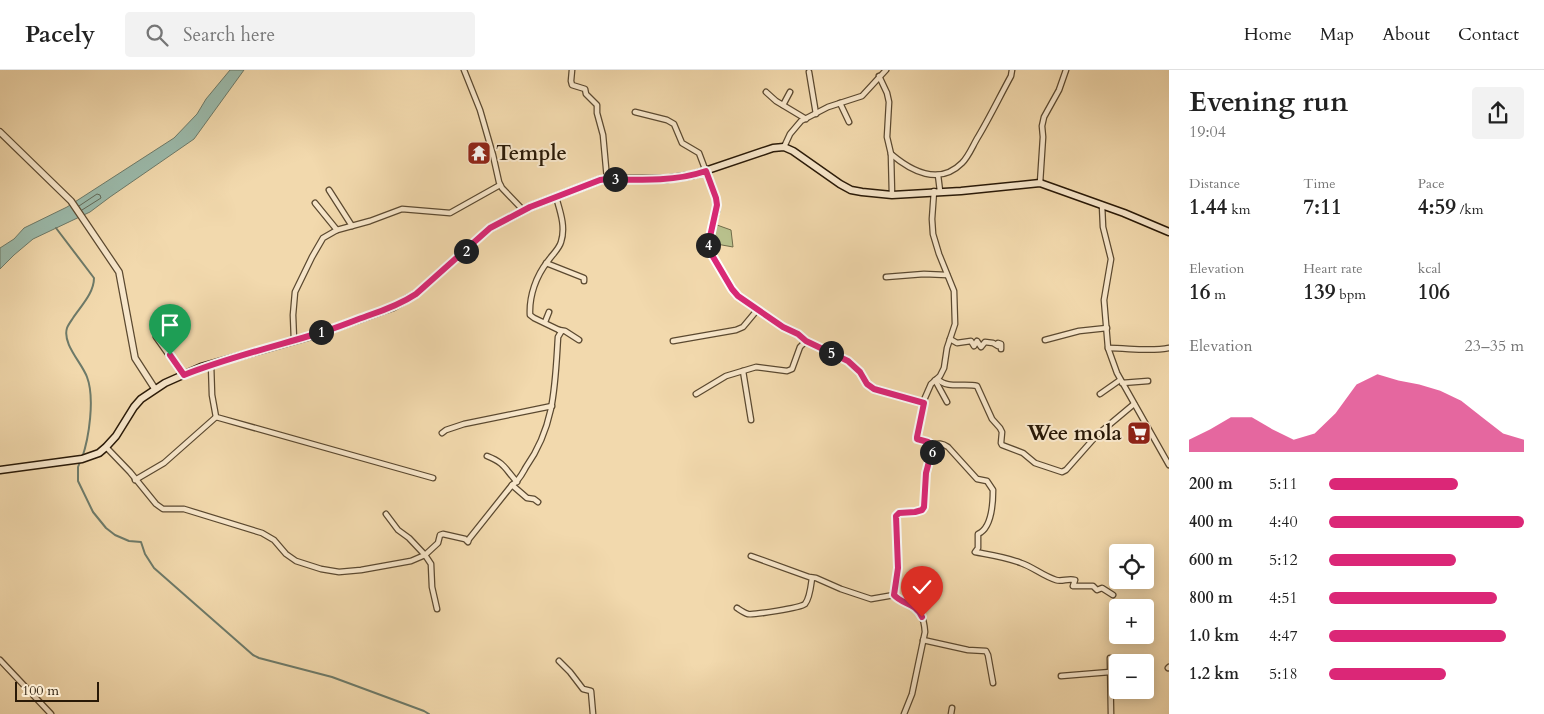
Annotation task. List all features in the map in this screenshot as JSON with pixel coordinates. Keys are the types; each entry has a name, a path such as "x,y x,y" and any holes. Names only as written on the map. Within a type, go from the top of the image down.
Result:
{"main road":[{"path":"0,470 76,460 99,453 116,436 134,407 154,389 211,364 294,340 380,312 408,300 490,228 523,210 591,183 607,179 666,179 693,175 773,148 784,147 851,190 876,194 892,194 961,191 1040,183 1124,212 1169,232"}],"street":[{"path":"464,70 480,110 494,155 500,185 523,210"},
{"path":"572,70 570,81 572,86 585,89 586,94 597,105 597,113 603,135 607,179"},
{"path":"784,147 790,134 801,121 828,107 862,96 886,70"},
{"path":"891,154 900,162 925,174 938,175 962,162 987,122 1011,76 1012,70"},
{"path":"1040,183 1044,117 1060,90 1066,70"},
{"path":"809,72 816,114"},
{"path":"879,76 889,102 887,137 891,154 892,194"},
{"path":"766,92 776,101 806,119"},
{"path":"783,105 790,92"},
{"path":"840,103 849,122"},
{"path":"635,112 667,120 674,124 682,143 699,153 717,205 708,242 709,250 738,296 806,341 848,361 860,372 867,384 874,389 924,403"},
{"path":"0,132 71,201 119,272 135,358 154,389"},
{"path":"932,445 917,439 917,437 924,403 931,384 944,368 947,348 955,324 954,291 933,234 932,219 938,175"},
{"path":"294,340 293,315 295,292 312,257 324,238 336,230 402,209 450,212 500,185"},
{"path":"329,190 352,226"},
{"path":"556,197 563,223 561,245 546,263 537,280 529,304 530,315 559,330 565,331 579,340"},
{"path":"316,203 336,230"},
{"path":"1102,205 1103,227 1111,259 1104,300 1108,348 1121,381 1169,465"},
{"path":"546,263 584,278 584,281"},
{"path":"886,277 924,274 948,275"},
{"path":"674,342 736,330 743,327 758,309"},
{"path":"546,322 549,312"},
{"path":"1045,340 1079,331 1107,328"},
{"path":"106,447 156,504 163,509 184,509 262,534 274,540 286,554 296,561 321,569 339,572 410,561 425,555 438,543 440,536 443,534 465,538 468,542 512,485 517,482 537,452 548,423 555,390 558,337 561,332 559,330"},
{"path":"156,336 184,375"},
{"path":"950,339 957,343 971,341 974,346 978,341 981,347 985,342 998,346 998,343 1001,344 1001,349"},
{"path":"696,394 726,376 756,367 792,370 800,347 806,341"},
{"path":"1108,348 1159,350 1169,348"},
{"path":"211,364 212,395 216,417"},
{"path":"743,371 751,420"},
{"path":"936,379 947,402"},
{"path":"936,379 946,384 977,386 992,419 1002,432 1000,439 1002,445 1024,453 1035,463 1062,472 1066,470 1097,435 1134,404"},
{"path":"1100,394 1121,381 1148,381"},
{"path":"442,434 446,430 464,424 552,406"},
{"path":"216,417 432,478"},
{"path":"135,480 164,463 216,417"},
{"path":"932,445 943,443 977,479 987,481 993,490 989,516 985,529 978,534 978,548 975,552 1023,563 1043,575 1059,581 1069,578 1075,580 1073,586 1093,586 1098,590 1102,588 1113,595"},
{"path":"894,595 898,568 896,516 899,513 922,510 924,507 925,478 932,445"},
{"path":"487,456 502,463 517,482"},
{"path":"512,485 526,498 534,499 538,502"},
{"path":"386,514 398,530 409,538 425,555 430,564 432,587 437,609"},
{"path":"751,556 871,599 894,595 919,610 925,632 912,694 904,714"},
{"path":"737,608 747,614 752,614 802,606 806,602 812,578"},
{"path":"923,640 952,647 986,651 993,683"},
{"path":"0,660 52,714"},
{"path":"559,661 583,689 591,691 593,714"},
{"path":"1061,676 1109,672"},
{"path":"1111,699 1111,714"},
{"path":"951,714 952,708"}],"green space":[{"path":"717,225 731,230 733,247 711,243"}],"water":[{"path":"230,70 244,70 194,139 90,212 33,239 0,269 0,248 14,239 24,228 67,207 174,138 197,114 206,99"}],"waterway":[{"path":"56,228 94,278 92,289 69,324 66,334 70,347 87,377 91,396 87,440 82,458"},
{"path":"80,462 78,481 93,512 106,528 115,535 129,541 141,542 145,554 154,568 253,655 332,677 429,714"}],"place":[{"name":"Temple","path":"479,153"},
{"name":"Wee mola","path":"1139,433"}],"route":[{"path":"170,355 184,375 201,367 318,334 353,322 408,300 490,228 517,212 600,180 679,178 706,171 717,205 708,242 709,250 738,296 806,341 848,361 860,372 867,384 874,389 924,403 917,439 932,445 924,483 924,507 922,510 899,513 896,516 898,568 894,595 895,598 919,610 922,617"}]}
